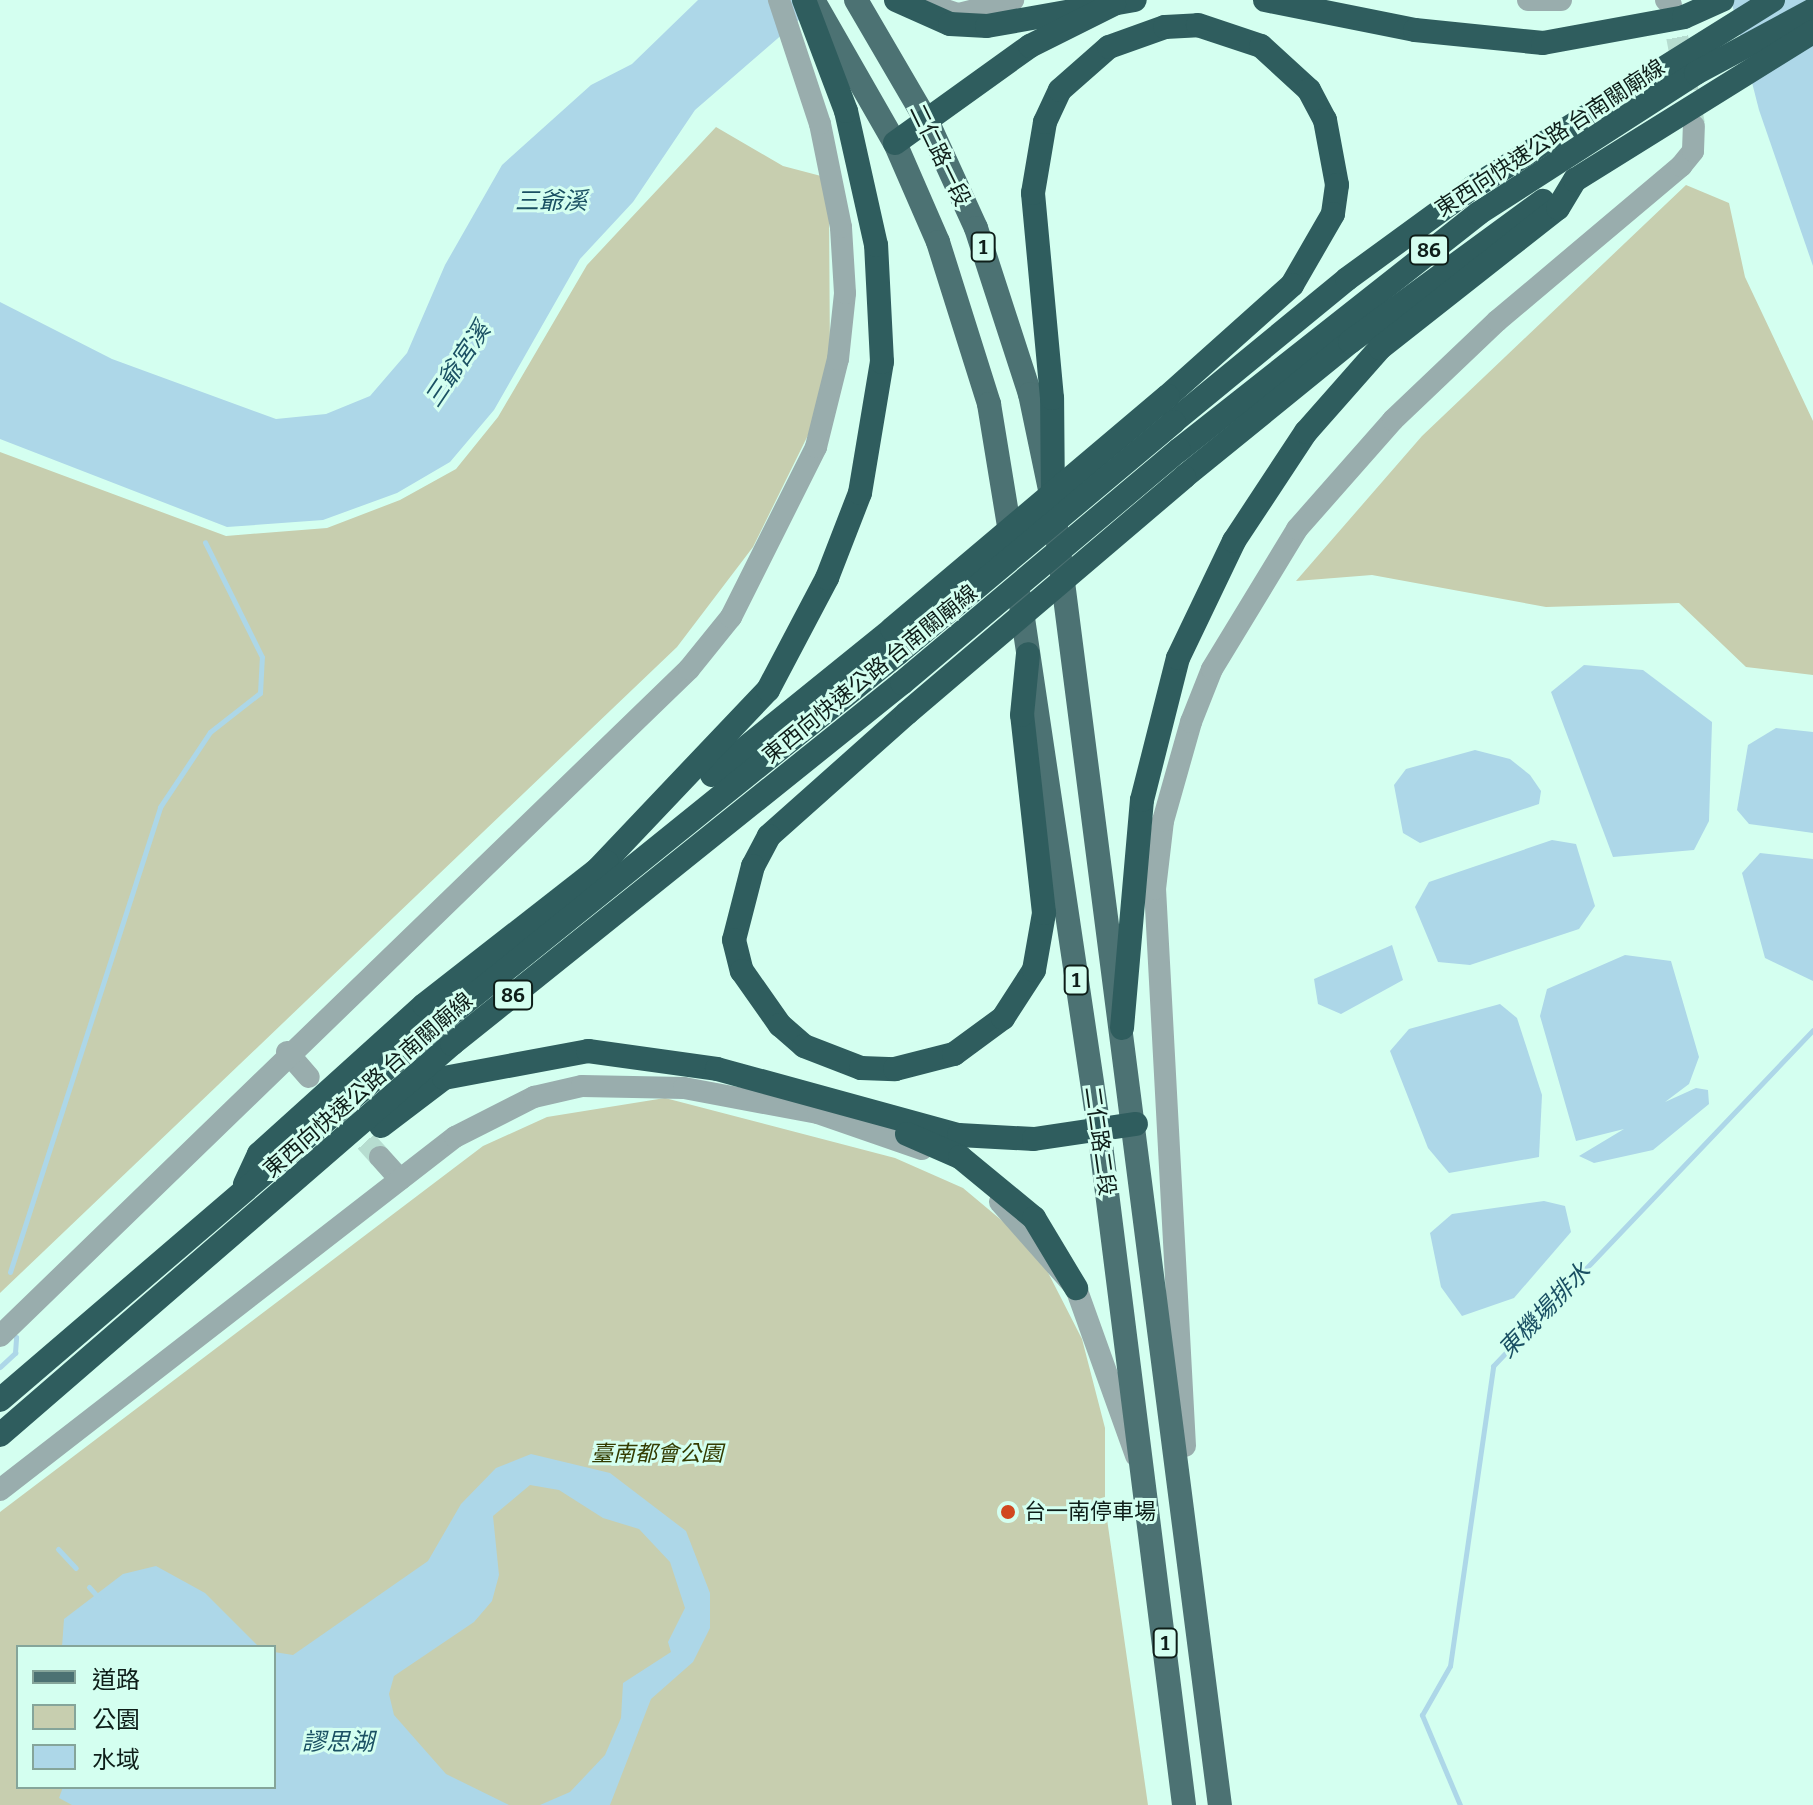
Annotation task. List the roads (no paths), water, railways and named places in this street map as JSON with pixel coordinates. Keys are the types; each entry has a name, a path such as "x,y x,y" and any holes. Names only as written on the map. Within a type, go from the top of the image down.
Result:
{"highway":[{"path":"596,871 768,690 827,578 860,493 882,362 876,245 846,111 814,39 804,0"},
{"path":"896,0 950,24 987,26 1124,2"},
{"path":"1265,0 1415,30 1543,43 1674,7 1722,0"},
{"name":"東西向快速公路 台南關廟線","path":"0,1400 243,1190 897,654 1359,270 1690,46 1773,0"},
{"path":"895,143 929,125 1030,46 1124,2"},
{"name":"東西向快速公路 台南關廟線","path":"0,1435 452,1044 902,683 1179,450 1479,213 1696,73 1813,10"},
{"path":"243,1190 259,1154 424,1005 596,871 892,629 1168,396 1292,285 1333,214 1337,185 1325,120 1309,90 1261,46 1198,25 1165,27 1109,47 1060,90 1045,122 1033,193 1052,398 1053,504"},
{"path":"1028,654 1022,715 1044,913 1034,970 1003,1018 954,1054 895,1069 861,1068 804,1046 780,1025 742,971 734,940 753,866 769,836 907,713 1184,477 1406,298 1575,180 1813,32"},
{"path":"1122,1028 1142,800 1162,709 1178,658 1234,541 1340,389 1415,319 1558,208 1575,180"},
{"path":"135,1321 444,1078 481,1067 588,1051 641,1054 862,1113 993,1138 1136,1124"},
{"path":"862,1113 990,1178 1034,1218 1076,1288"}],"main road":[{"name":"二仁路一段","path":"813,0 814,39 895,143 964,319 1003,480"},
{"name":"二仁路一段","path":"858,4 929,125 1008,314 1053,504"},
{"name":"二仁路二段","path":"1003,480 1099,1129 1146,1481 1184,1805"},
{"name":"二仁路二段","path":"1053,504 1136,1124 1199,1657 1220,1805"}],"street":[{"path":"0,1336 287,1052 689,669 731,617 784,521 816,447 838,359 845,293 841,227 814,39 779,0"},
{"path":"918,0 959,14 1013,0"},
{"path":"1528,0 1561,0"},
{"path":"1199,1657 1207,1637 1176,1348 1155,889 1174,773 1212,669 1297,529 1393,420 1497,321 1681,166 1693,151 1694,126"},
{"path":"287,1052 309,1077"},
{"path":"0,1490 455,1137 534,1097 631,1085 736,1096 885,1132 944,1159 1000,1202 1076,1288 1146,1481"},
{"path":"380,1157 400,1179"}],"water":[{"name":"三爺溪","path":"698,0 822,0 695,110 633,202 580,259 494,410 450,462 397,493 323,520 227,527 0,439 0,302 112,359 276,419 326,414 370,396 407,353 445,265 502,165 591,85 632,64"},
{"path":"1731,0 1813,0 1813,266 1759,110"},
{"path":"1584,665 1643,670 1712,722 1709,821 1694,850 1613,857 1551,692"},
{"path":"1776,728 1813,732 1813,833 1749,824 1737,810 1748,745"},
{"path":"1475,750 1510,759 1530,775 1541,791 1539,804 1420,843 1403,833 1394,785 1406,769"},
{"path":"1552,840 1576,844 1595,906 1579,929 1470,965 1438,962 1415,907 1429,882"},
{"path":"1760,853 1813,859 1813,981 1765,958 1742,873"},
{"path":"1392,945 1403,980 1341,1014 1318,1004 1314,979"},
{"path":"1625,955 1671,961 1699,1057 1689,1084 1665,1102 1696,1088 1708,1090 1709,1104 1653,1150 1594,1163 1579,1156 1624,1129 1576,1141 1540,1016 1547,989"},
{"path":"1500,1004 1517,1018 1542,1095 1539,1157 1449,1173 1428,1148 1390,1051 1409,1029"},
{"path":"1544,1201 1565,1206 1571,1232 1514,1298 1462,1316 1441,1287 1430,1233 1452,1214"},
{"name":"謬思湖","path":"531,1454 610,1473 686,1531 710,1593 710,1628 693,1662 651,1699 610,1805 540,1805 570,1792 605,1755 621,1718 623,1683 671,1652 668,1642 685,1608 670,1562 639,1529 603,1518 559,1490 530,1485 493,1516 499,1575 492,1601 474,1622 394,1676 389,1694 394,1715 446,1774 509,1805 72,1805 59,1798 62,1789 276,1789 276,1652 293,1655 428,1561 461,1504 496,1468"},
{"path":"156,1566 205,1593 257,1645 62,1645 64,1619 123,1574"}],"waterway":[{"path":"10,1272 160,807 210,732 260,693 262,657 205,542"},
{"name":"東機場排水","path":"1460,1805 1422,1715 1450,1666 1493,1366 1813,1030"},
{"path":"0,1367 15,1353 16,1337"},
{"path":"58,1549 76,1568"},
{"path":"89,1587 99,1598"}],"tunnel":[{"path":"1671,5 1694,125"},
{"path":"344,1117 380,1157"}],"place":[{"name":"台一南停車場","path":"1008,1512"}],"water label":[{"name":"三爺宮溪","path":"458,365"}],"park label":[{"name":"臺南都會公園","path":"657,1454"}]}
